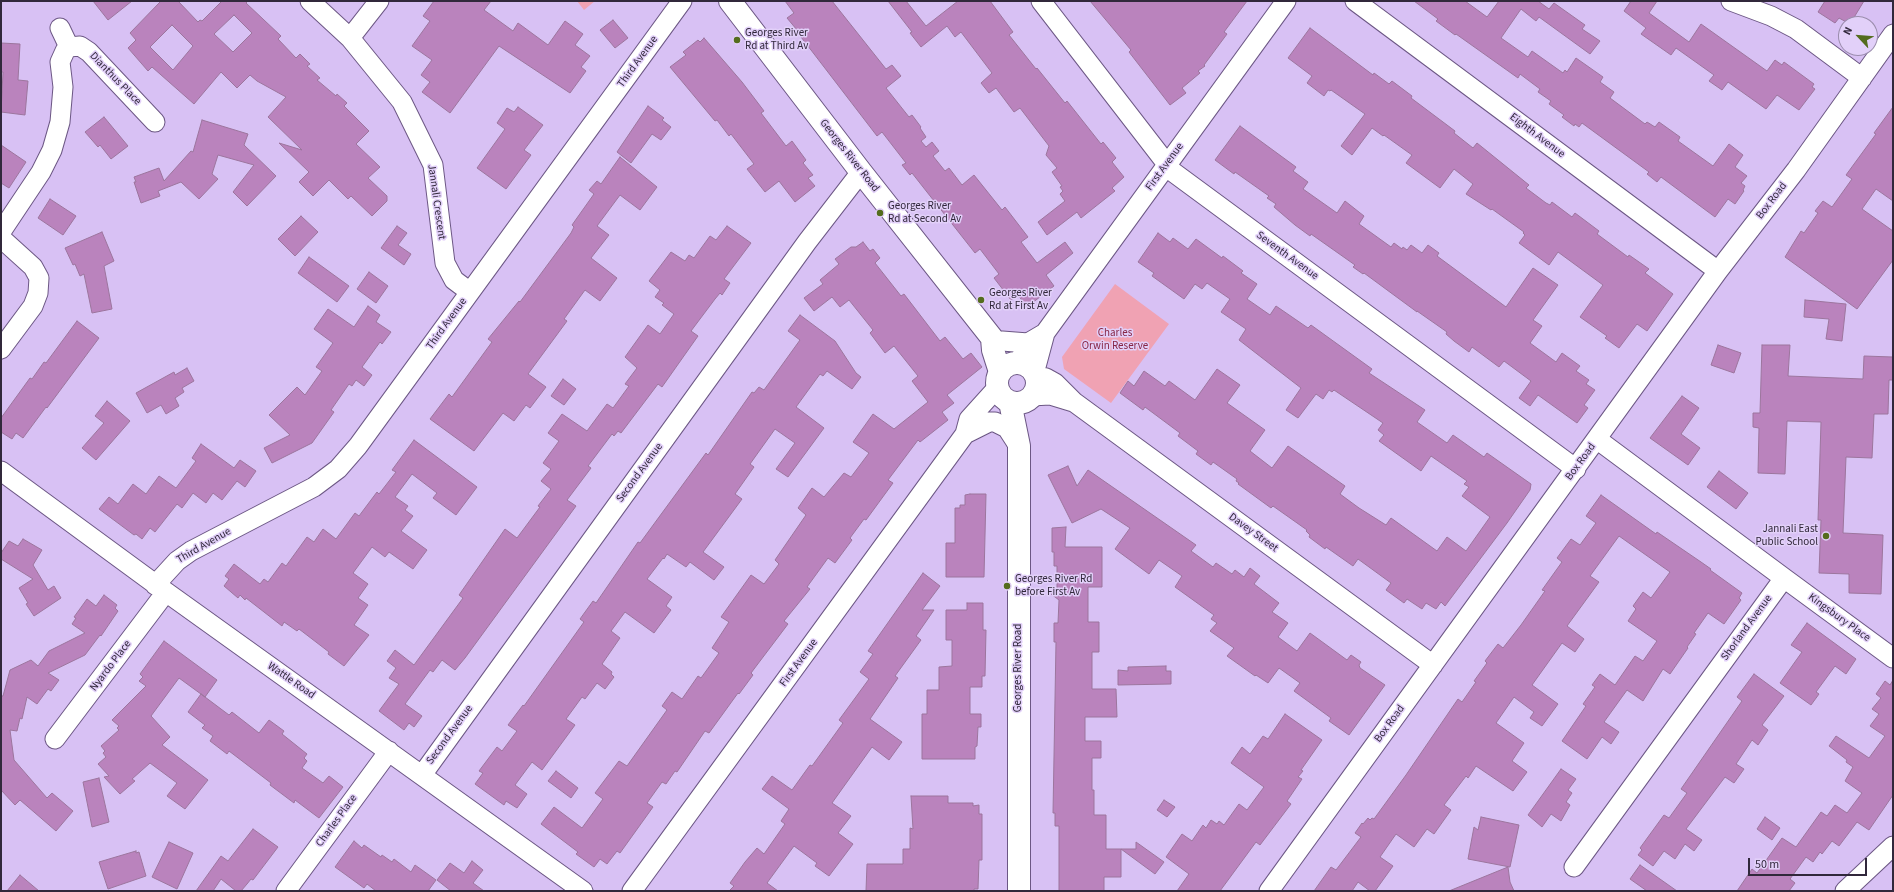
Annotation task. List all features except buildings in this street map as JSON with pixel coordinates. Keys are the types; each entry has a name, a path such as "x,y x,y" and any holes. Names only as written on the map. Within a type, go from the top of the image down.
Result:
{"street":[{"name":"Jannali Crescent","path":"310,1 350,38 402,102 433,165 445,262 454,280 470,292"},
{"path":"350,38 379,1"},
{"name":"Third Avenue","path":"161,588 177,561 191,552 314,487 338,469 358,446 682,1"},
{"name":"Georges River Road","path":"730,1 861,172 997,340 992,350 1018,382 1025,433 1019,446 1019,891"},
{"name":"Seventh Avenue","path":"1041,1 1173,172 1576,469"},
{"name":"First Avenue","path":"632,891 965,434 969,419 1018,382 1045,334 1286,1"},
{"name":"Eighth Avenue","path":"1356,1 1718,271"},
{"path":"1731,1 1771,16 1796,29 1862,78"},
{"path":"1,232 41,172 52,150 60,122 63,94 60,62 65,51 69,47 60,28"},
{"name":"Box Road","path":"1269,891 1598,440 1718,271 1796,170 1862,78 1890,43"},
{"name":"Dianthus Place","path":"69,47 80,46 88,52 156,122"},
{"name":"Second Avenue","path":"422,774 807,242 861,172"},
{"path":"1,238 33,267 38,278 38,293 33,306 1,349"},
{"name":"First Avenue","path":"1018,382 1028,343 1045,334"},
{"path":"997,340 1028,343"},
{"name":"Davey Street","path":"1018,382 1046,378 1054,383 1074,402 1433,665"},
{"name":"First Avenue","path":"965,434 990,422 996,422 1007,428 1019,446"},
{"path":"1598,440 1784,578"},
{"name":"Wattle Road","path":"1,471 161,588 583,891"},
{"name":"Kingsbury Place","path":"1784,578 1893,658"},
{"name":"Shorland Avenue","path":"1574,867 1784,578"},
{"name":"Nyardo Place","path":"55,739 161,588"},
{"name":"Charles Place","path":"286,891 389,751"},
{"path":"1845,891 1893,846"}],"green space":[{"path":"577,1 595,1 584,10"},
{"name":"Charles Orwin Reserve","path":"1115,284 1169,324 1111,403 1064,369 1062,357"}],"place":[{"name":"Georges River Rd at Third Av","path":"737,40"},
{"name":"Georges River Rd at Second Av","path":"880,213"},
{"name":"Georges River Rd at First Av","path":"981,300"},
{"name":"Jannali East Public School","path":"1826,536"},
{"name":"Georges River Rd before First Av","path":"1007,586"}]}
